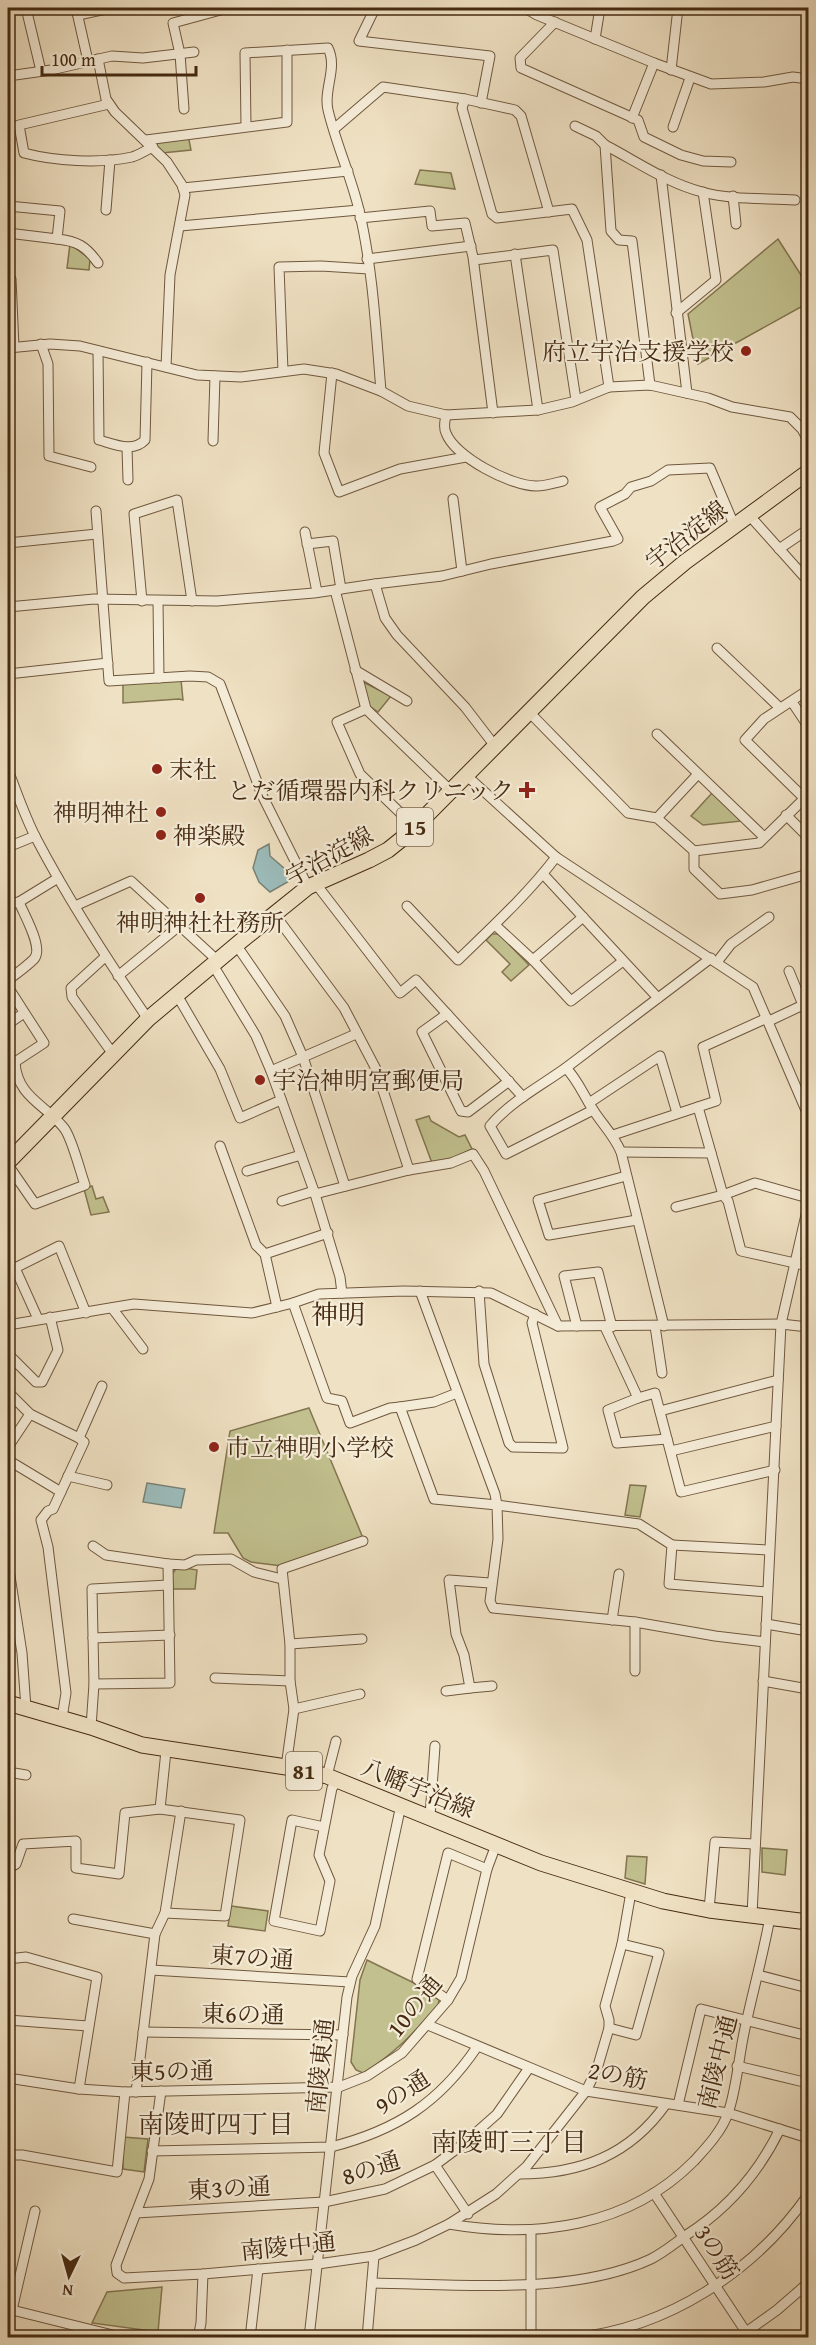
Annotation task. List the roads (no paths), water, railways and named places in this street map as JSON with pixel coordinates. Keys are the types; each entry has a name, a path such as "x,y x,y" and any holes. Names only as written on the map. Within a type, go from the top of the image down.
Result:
{"main road":[{"name":"宇治淀線","path":"8,1164 51,1116 148,1019 312,886 388,850 415,827 644,597 685,562 808,472"},
{"name":"八幡宇治線","path":"8,1703 91,1727 142,1745 286,1767 333,1778 541,1863 631,1892 709,1910 808,1922"}],"street":[{"path":"27,8 41,71"},
{"path":"111,8 77,11 106,99 115,112 167,162 185,195 170,275 166,367"},
{"path":"184,109 180,54 173,23 228,8"},
{"path":"375,8 358,41 490,56 481,103"},
{"path":"525,8 538,11 555,22 690,78 711,84 764,82 793,77 808,79"},
{"path":"596,39 600,8"},
{"path":"671,70 678,8"},
{"path":"555,22 520,58 521,68 638,120 644,137 681,155 703,161 731,162"},
{"path":"246,126 245,53 328,48 333,56 327,108 360,214 368,264 381,392"},
{"path":"146,140 286,122 287,50"},
{"path":"8,76 112,56 143,58 195,52"},
{"path":"632,118 654,63"},
{"path":"673,127 690,78"},
{"path":"334,129 383,87 465,99 515,110 521,116 549,212"},
{"path":"465,99 462,108 492,214 497,218 572,209 587,240 609,387"},
{"path":"109,104 19,125 24,153 46,159 110,159 134,157 153,147"},
{"path":"576,126 596,136 605,145 661,175 703,192 795,200"},
{"path":"605,145 611,231 619,240 632,241 650,385"},
{"path":"106,210 110,159"},
{"path":"183,188 348,171"},
{"path":"661,175 687,393"},
{"path":"676,314 716,280 703,192"},
{"path":"733,196 736,224"},
{"path":"8,206 60,211 57,239"},
{"path":"180,226 430,211 432,226 465,223 474,260 493,413"},
{"path":"8,233 75,241 98,263"},
{"path":"283,371 279,267 368,264 471,246"},
{"path":"474,260 553,250 576,400"},
{"path":"515,254 538,410"},
{"path":"8,279 11,279 11,348 41,344 80,346 197,375 241,377 304,369 332,373 381,392 408,406 446,415 538,410 576,400 609,387 650,385 687,393 732,407 790,417 802,429 808,440"},
{"path":"41,344 48,364 49,456 92,467"},
{"path":"99,351 99,440 127,448 140,446 145,440 147,362"},
{"path":"332,373 324,453 339,492 400,469 465,457"},
{"path":"213,441 215,376"},
{"path":"446,415 446,433 465,457 493,472 524,484 537,486 563,481"},
{"path":"127,448 128,480"},
{"path":"8,607 102,600 217,601 317,592 442,576 491,564 613,541 618,538 600,507 625,494 631,487 651,481 668,470 710,468 735,526"},
{"path":"453,499 462,571"},
{"path":"142,601 134,514 177,500 192,601"},
{"path":"96,511 109,681 208,677 220,684 262,795 312,886 400,993 416,980 523,1097"},
{"path":"749,515 808,581"},
{"path":"779,549 808,531"},
{"path":"305,532 317,592"},
{"path":"8,542 97,534"},
{"path":"308,544 333,541 338,589 355,670 366,709 451,791"},
{"path":"375,584 385,618 397,635 465,707 495,746"},
{"path":"158,602 159,678"},
{"path":"717,648 780,708"},
{"path":"8,674 108,663"},
{"path":"355,670 407,701"},
{"path":"529,712 628,813 657,818 694,851 753,846 759,843 806,797 745,740 764,719 808,690"},
{"path":"792,702 808,726"},
{"path":"366,709 337,722 348,751 360,774 415,827"},
{"path":"657,734 764,837"},
{"path":"8,770 10,785 58,878 105,957 148,1019"},
{"path":"657,818 698,774"},
{"path":"466,775 556,856 753,987 808,1115"},
{"path":"786,815 808,837"},
{"path":"8,847 35,836"},
{"path":"694,851 694,869 720,894 752,890 808,874"},
{"path":"407,906 458,960 495,925 543,874 556,856"},
{"path":"543,874 658,998"},
{"path":"8,904 19,902 58,878"},
{"path":"75,906 131,881 216,963 256,1036 271,1071 315,1192 328,1233 342,1293"},
{"path":"8,1164 35,1204 85,1185 65,1129 25,1091 16,1076 15,1062 44,1043 24,1013 8,979 35,958 38,951 19,902"},
{"path":"274,915 344,1008 376,1069 408,1170"},
{"path":"533,960 583,917"},
{"path":"677,1113 660,1056 591,1106 506,1154 490,1126 523,1097 714,960 731,944 768,917"},
{"path":"495,925 571,1000 623,961"},
{"path":"118,976 179,926"},
{"path":"237,946 285,1016 303,1056 345,1186"},
{"path":"105,957 71,988 72,997 113,1054"},
{"path":"613,1135 716,1101 703,1047 803,1005 789,971"},
{"path":"177,995 219,1069 240,1118 281,1100"},
{"path":"8,1024 24,1013"},
{"path":"447,1014 422,1032 461,1112 468,1112 509,1081"},
{"path":"271,1071 356,1034"},
{"path":"566,1068 613,1135 621,1152 659,1326 662,1372"},
{"path":"698,1107 723,1195 728,1201 741,1251 808,1266"},
{"path":"220,1146 256,1245 265,1254 277,1307"},
{"path":"621,1152 711,1153"},
{"path":"247,1171 301,1155"},
{"path":"282,1201 408,1170 451,1163 473,1155 484,1171 558,1326"},
{"path":"626,1176 538,1200 549,1236 637,1220"},
{"path":"676,1207 723,1195 755,1183 808,1198"},
{"path":"752,1915 781,1324 808,1206"},
{"path":"265,1254 328,1233"},
{"path":"38,1319 15,1268 59,1246 86,1313"},
{"path":"578,1326 564,1276 598,1272 608,1327 638,1398"},
{"path":"420,1291 495,1494 498,1539 490,1583 490,1601 493,1608 635,1622 765,1642"},
{"path":"479,1291 484,1364 509,1443 513,1447 563,1448 532,1323 535,1314"},
{"path":"8,1325 134,1304 252,1313 293,1304 319,1294 479,1291 491,1293 558,1326 781,1324 808,1327"},
{"path":"293,1304 327,1398 342,1401 350,1423 390,1408 434,1402 457,1393"},
{"path":"112,1308 143,1349"},
{"path":"8,1354 36,1382 42,1382 58,1350 51,1317"},
{"path":"660,1411 778,1380"},
{"path":"79,1438 102,1386"},
{"path":"8,1392 30,1414 84,1442 53,1509 48,1510 41,1520 48,1547 66,1692 62,1718"},
{"path":"667,1439 617,1443 608,1410 655,1393 681,1492 775,1470"},
{"path":"400,1407 434,1500 497,1505 639,1524 672,1545 769,1550"},
{"path":"8,1447 30,1414"},
{"path":"671,1451 776,1426"},
{"path":"8,1460 61,1492"},
{"path":"68,1476 100,1486"},
{"path":"286,1767 294,1709 282,1569 363,1541"},
{"path":"672,1545 669,1584 767,1592"},
{"path":"93,1546 106,1554 168,1564 185,1565 196,1560 231,1559 254,1572 282,1579"},
{"path":"8,1563 22,1653 26,1708"},
{"path":"94,1684 170,1683 168,1564"},
{"path":"612,1620 619,1574"},
{"path":"470,1688 464,1655 456,1634 449,1580 490,1583"},
{"path":"91,1727 94,1684 92,1589 168,1585"},
{"path":"635,1622 635,1671"},
{"path":"766,1624 808,1631"},
{"path":"93,1638 170,1635"},
{"path":"290,1644 363,1639"},
{"path":"215,1678 290,1681"},
{"path":"763,1681 808,1689"},
{"path":"447,1691 492,1686"},
{"path":"294,1709 360,1694"},
{"path":"324,1827 292,1820 274,1921 320,1931 330,1881 319,1855 332,1788 336,1741"},
{"path":"430,1816 435,1746"},
{"path":"160,1809 166,1750"},
{"path":"8,1772 26,1775"},
{"name":"南陵東通","path":"309,2337 350,1982 375,1926 401,1805"},
{"path":"8,1869 16,1864 23,1844 76,1841 76,1868 118,1874 125,1813 160,1809 240,1820 225,1916 165,1912"},
{"path":"136,2092 155,1934 165,1912 181,1811"},
{"path":"709,1910 715,1842 754,1844"},
{"name":"10の通","path":"339,2087 367,2076 392,2061 411,2044 448,2000 461,1978 496,1845"},
{"path":"448,2000 417,1979 448,1853 488,1869"},
{"path":"622,1944 659,1953 636,2035 609,2028 605,2006 622,1944 631,1892"},
{"name":"南陵中通","path":"448,2224 477,2229 531,2230 570,2226 597,2219 628,2207 654,2193 699,2156 728,2113 770,1917"},
{"path":"74,1919 155,1934"},
{"path":"8,1959 26,1957 97,1977 87,2026 79,2089"},
{"name":"東7の通","path":"151,1970 350,1982"},
{"path":"758,1975 808,1988"},
{"path":"678,2105 701,2009 808,2036"},
{"path":"8,2020 87,2026"},
{"name":"2の筋","path":"428,2025 586,2091 728,2113 808,2138"},
{"name":"南陵中通","path":"136,2213 116,2265 117,2273 124,2278 318,2264 374,2256 416,2240 468,2214 519,2174 586,2091 597,2069 609,2028"},
{"name":"東6の通","path":"143,2032 343,2035"},
{"name":"9の通","path":"152,2151 331,2147 376,2131 415,2112 451,2082 477,2046"},
{"path":"737,2066 808,2083"},
{"name":"8の通","path":"324,2202 385,2189 435,2165 497,2114 529,2068"},
{"name":"東5の通","path":"8,2078 79,2089 125,2092 339,2087"},
{"path":"136,2213 149,2179 161,2091"},
{"path":"8,2155 22,2155 117,2172 125,2092"},
{"path":"519,2174 565,2171 590,2164 612,2154 635,2139 666,2104"},
{"path":"372,2283 532,2284 583,2279 615,2272 653,2258 715,2215 740,2190 767,2155 780,2129"},
{"path":"435,2165 468,2214"},
{"name":"3の筋","path":"654,2193 716,2287 742,2335"},
{"path":"573,2337 615,2330 666,2313 716,2287 766,2246 791,2219 808,2195"},
{"name":"東3の通","path":"136,2213 324,2202"},
{"path":"35,2211 10,2310 125,2337"},
{"path":"531,2230 531,2337"},
{"path":"367,2337 374,2256"},
{"path":"250,2337 258,2269"},
{"path":"198,2337 201,2323 203,2274"},
{"path":"742,2335 807,2287"}],"water":[{"path":"269,844 270,856 285,869 291,880 270,892 259,882 253,868 258,850"},
{"path":"147,1483 185,1489 181,1508 143,1502"}],"place":[{"name":"府立宇治支援学校","path":"746,351"},
{"name":"末社","path":"157,769"},
{"name":"とだ循環器内科クリニック","path":"527,790"},
{"name":"神明神社","path":"161,812"},
{"name":"神楽殿","path":"161,835"},
{"name":"神明神社社務所","path":"200,898"},
{"name":"宇治神明宮郵便局","path":"260,1080"},
{"name":"市立神明小学校","path":"214,1447"}],"district":[{"name":"神明","path":"338,1314"},
{"name":"南陵町四丁目","path":"216,2123"},
{"name":"南陵町三丁目","path":"509,2141"}]}
